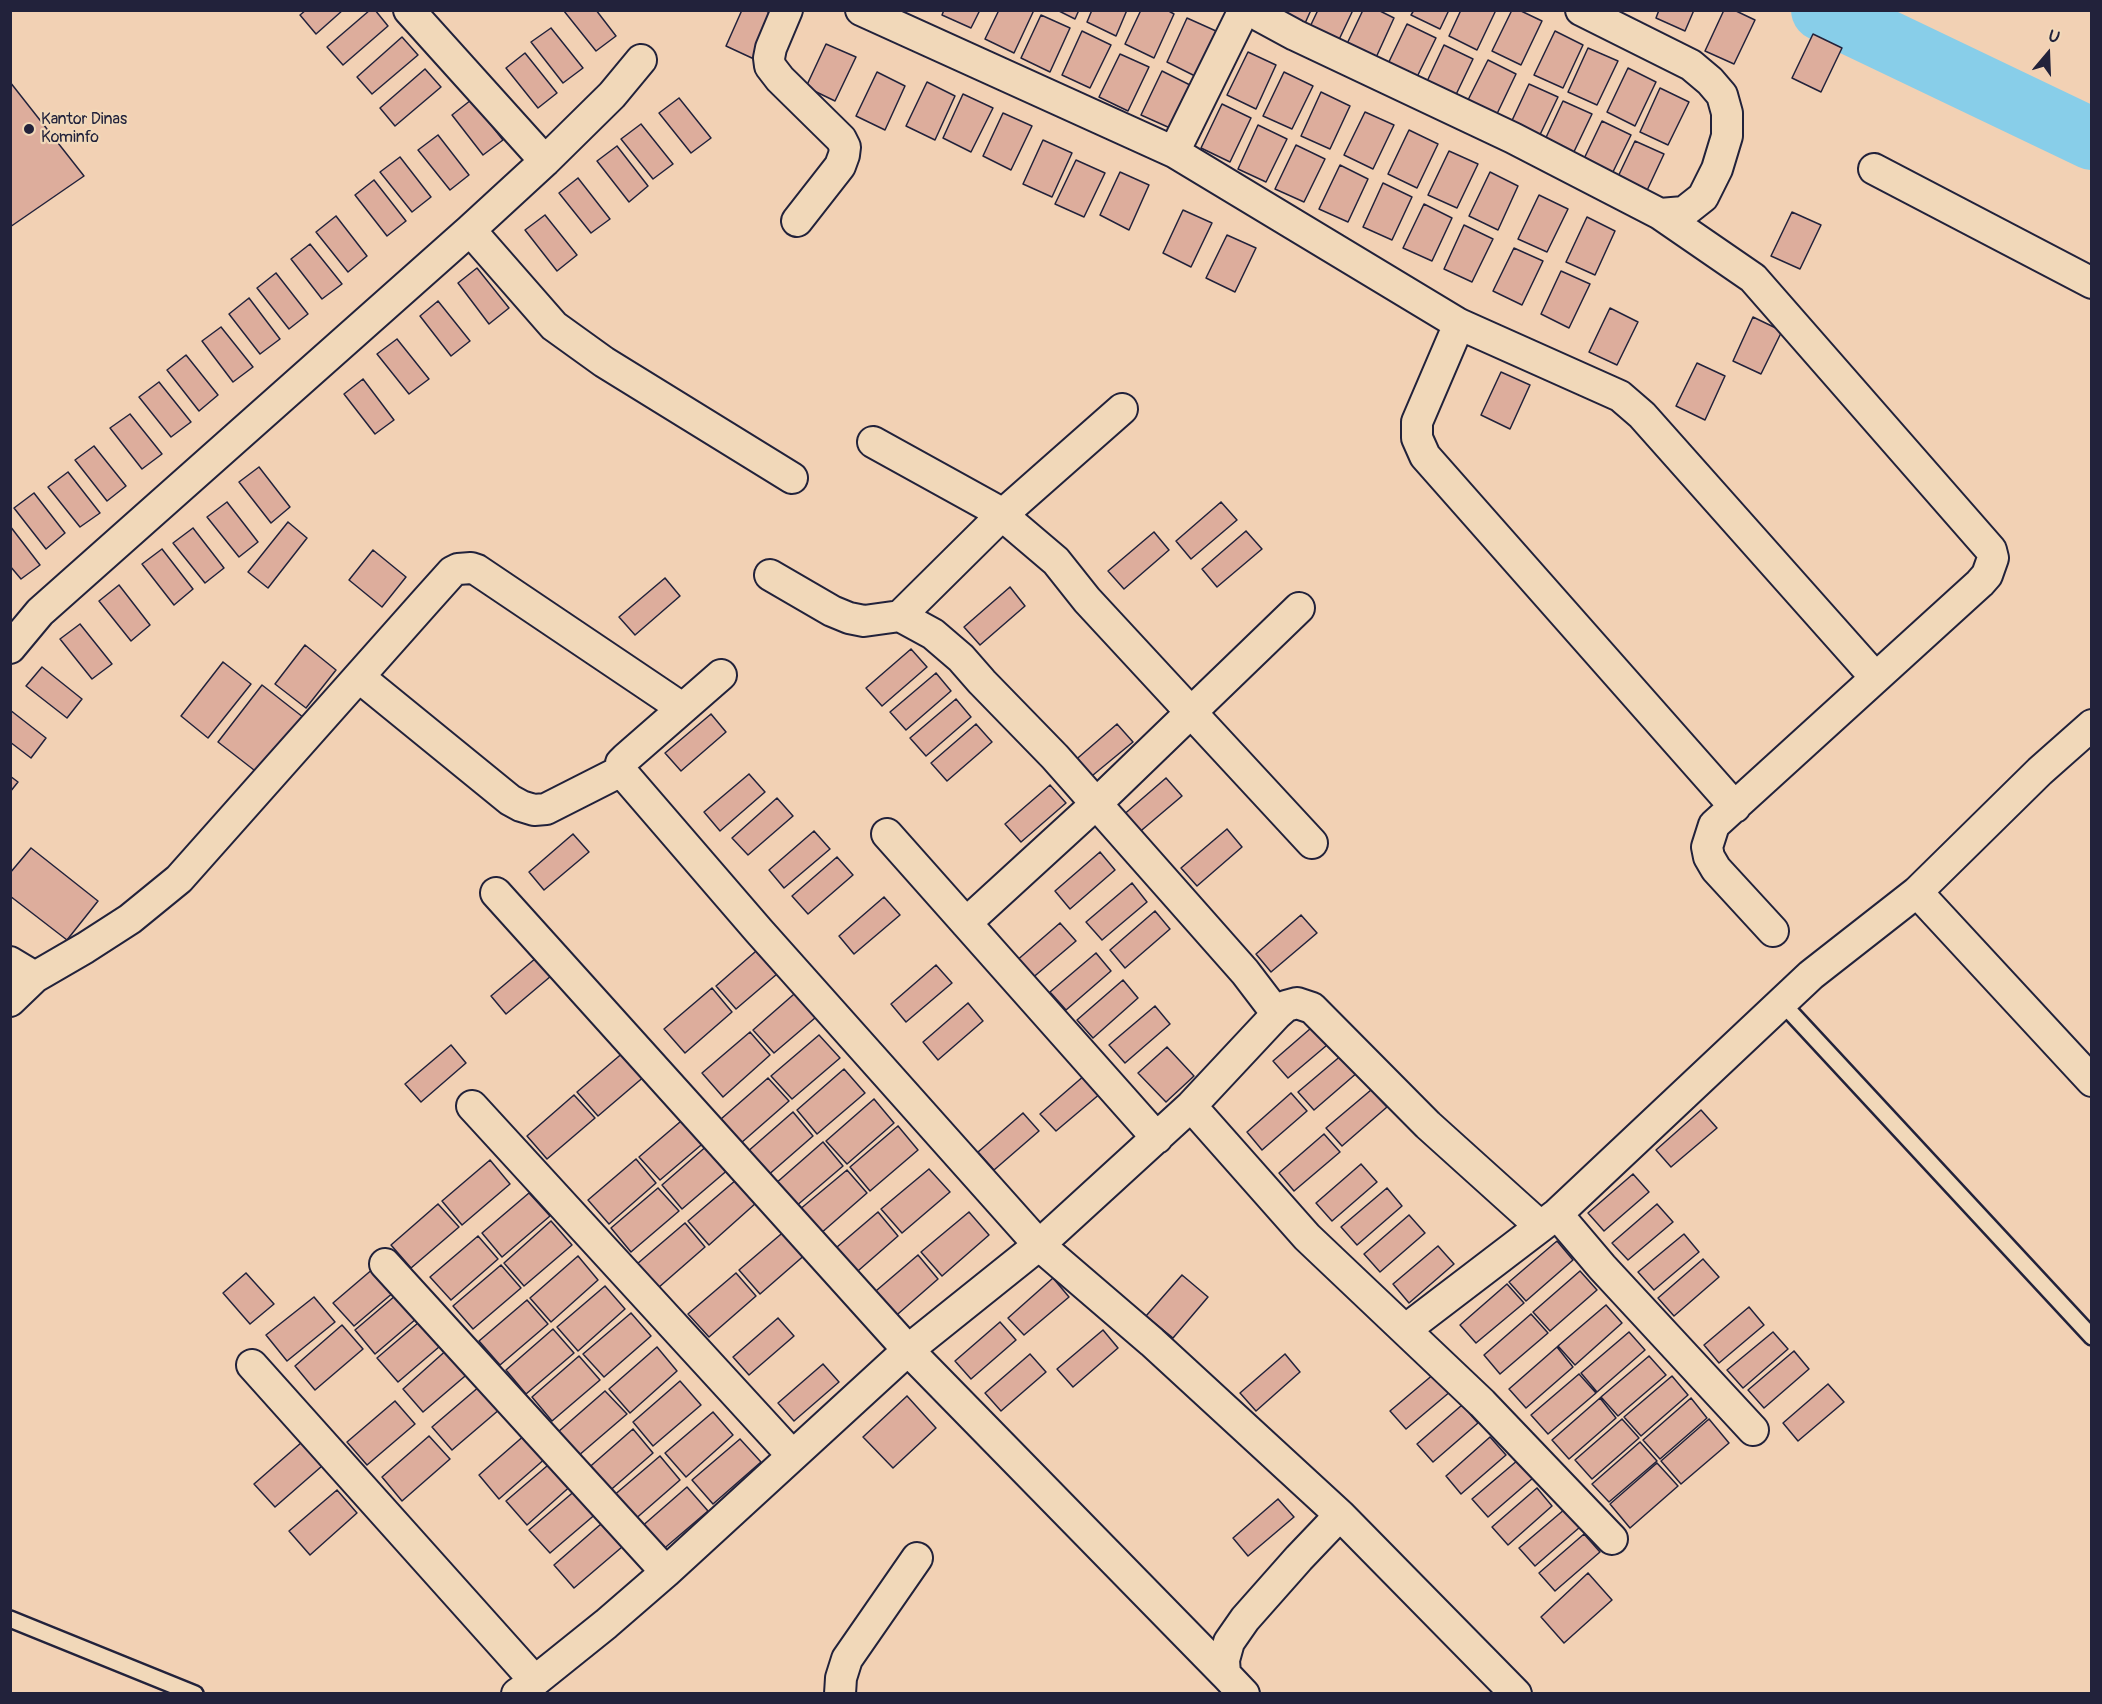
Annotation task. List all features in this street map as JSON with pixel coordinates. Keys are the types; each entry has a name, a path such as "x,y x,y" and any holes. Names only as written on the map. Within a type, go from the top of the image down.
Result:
{"street":[{"path":"409,10 545,161"},
{"path":"787,10 771,48 768,58 770,66 780,79 841,139 844,147 840,166 797,221"},
{"path":"861,10 1174,152 1459,324 1620,396 1642,415 1875,677"},
{"path":"1174,152 1244,10"},
{"path":"1257,10 1260,16 1295,35 1513,138 1660,214 1753,278 1991,550 1993,558 1987,575 1980,583 1714,825 1707,847 1709,857 1716,869 1773,931"},
{"path":"1581,10 1691,65 1722,95 1727,113 1727,136 1717,170 1703,197 1684,212 1660,214"},
{"path":"10,648 48,604 545,161 612,94 641,60"},
{"path":"1874,169 2091,283"},
{"path":"470,230 561,332 604,362 792,478"},
{"path":"1459,324 1417,422 1417,438 1425,456 1735,807"},
{"path":"900,616 1003,514 1122,409"},
{"path":"873,442 1003,514 1056,561 1087,600 1312,843"},
{"path":"10,1001 23,970 85,948 130,919 179,879 458,568 471,568 682,708"},
{"path":"770,575 832,611 849,618 864,621 900,616 933,634 961,658 1055,757 1245,972 1277,1014"},
{"path":"966,923 1096,804 1299,608"},
{"path":"721,675 626,758 621,763 621,771 759,931 1039,1245 1152,1342 1340,1515 1516,1694"},
{"path":"359,677 520,806 534,810 546,808 621,771"},
{"path":"1405,1330 1548,1220 1783,1004 1811,975 1917,892 2040,771 2091,725"},
{"path":"887,834 1157,1138"},
{"path":"1917,892 2091,1081"},
{"path":"496,893 908,1350 1235,1684"},
{"path":"252,1365 526,1687 606,1624 666,1572 908,1350 1039,1245 1191,1106 1277,1014 1286,1006 1297,1003 1312,1008 1428,1125 1548,1220 1602,1267 1753,1430"},
{"path":"472,1106 792,1455"},
{"path":"1191,1106 1308,1237 1482,1403 1612,1539"},
{"path":"385,1264 666,1572"},
{"path":"1235,1684 1224,1659 1229,1642 1245,1618 1340,1515"},
{"path":"840,1694 841,1678 847,1659 916,1558"}],"lane":[{"path":"1783,1004 2091,1337"},
{"path":"10,1619 195,1694"}],"building":[{"path":"306,10 343,10 316,34 300,15"},
{"path":"370,10 375,10 388,26 343,65 327,47"},
{"path":"596,10 616,36 596,51 564,11"},
{"path":"742,10 764,10 775,15 754,59 726,46"},
{"path":"944,10 980,10 971,28 942,15"},
{"path":"999,10 1034,10 1014,53 985,39"},
{"path":"1057,10 1079,10 1075,19"},
{"path":"1092,10 1127,10 1116,36 1087,22"},
{"path":"1141,10 1167,10 1174,14 1154,58 1125,44"},
{"path":"1275,10 1311,10 1302,30"},
{"path":"1318,10 1353,10 1336,46 1307,33"},
{"path":"1363,10 1378,10 1394,18 1374,62 1345,48"},
{"path":"1414,10 1449,10 1440,29 1411,15"},
{"path":"1461,10 1496,10 1477,50 1449,36"},
{"path":"1512,10 1519,10 1542,21 1521,65 1492,51"},
{"path":"1659,10 1694,10 1685,31 1656,18"},
{"path":"1724,10 1734,10 1755,20 1734,64 1705,51"},
{"path":"1041,15 1070,28 1050,72 1021,58"},
{"path":"1187,18 1216,31 1195,76 1167,62"},
{"path":"1407,24 1436,38 1415,81 1386,68"},
{"path":"551,28 583,68 563,83 531,42"},
{"path":"1082,31 1111,45 1090,88 1062,75"},
{"path":"1555,31 1583,45 1563,88 1534,75"},
{"path":"1813,34 1842,48 1821,92 1792,78"},
{"path":"402,37 418,55 372,94 357,77"},
{"path":"826,44 856,57 835,101 806,87"},
{"path":"1444,45 1473,59 1452,103 1423,90"},
{"path":"1588,48 1618,61 1597,105 1568,92"},
{"path":"1248,52 1276,65 1256,109 1227,95"},
{"path":"525,53 557,93 538,108 506,68"},
{"path":"1120,54 1149,67 1128,111 1099,97"},
{"path":"1488,60 1516,74 1495,118 1466,104"},
{"path":"1628,68 1656,82 1635,126 1607,112"},
{"path":"425,69 441,87 395,126 380,108"},
{"path":"1162,71 1190,85 1170,128 1141,115"},
{"path":"877,72 905,86 885,130 856,116"},
{"path":"1284,72 1313,86 1292,129 1263,116"},
{"name":"Kantor Dinas Kominfo","path":"10,82 84,176 10,227"},
{"path":"927,82 955,96 935,140 906,126"},
{"path":"1529,84 1558,97 1537,141 1509,127"},
{"path":"1660,88 1689,102 1668,145 1640,132"},
{"path":"1321,92 1350,106 1330,149 1301,136"},
{"path":"963,94 993,108 971,152 943,138"},
{"path":"679,98 711,138 691,153 659,113"},
{"path":"471,100 503,140 483,155 452,115"},
{"path":"1563,101 1592,114 1571,158 1543,144"},
{"path":"1222,104 1251,118 1230,162 1201,148"},
{"path":"1365,112 1394,125 1373,169 1344,155"},
{"path":"1003,113 1032,126 1011,170 983,156"},
{"path":"1602,121 1631,135 1610,178 1581,165"},
{"path":"641,124 673,164 653,179 621,139"},
{"path":"1258,125 1287,139 1266,182 1238,169"},
{"path":"1409,130 1438,144 1417,188 1388,174"},
{"path":"438,135 469,175 450,190 418,150"},
{"path":"1043,140 1072,153 1052,197 1023,184"},
{"path":"1635,141 1664,154 1643,199 1614,185"},
{"path":"1296,145 1325,159 1304,202 1275,189"},
{"path":"617,146 648,186 629,202 597,161"},
{"path":"1449,151 1478,164 1457,208 1428,195"},
{"path":"400,157 431,197 412,212 380,172"},
{"path":"1076,160 1105,173 1084,217 1055,204"},
{"path":"1340,165 1368,179 1348,222 1319,209"},
{"path":"1120,172 1149,185 1129,230 1100,215"},
{"path":"1490,172 1518,186 1498,230 1469,216"},
{"path":"578,178 610,219 591,233 559,193"},
{"path":"374,180 406,221 387,236 355,195"},
{"path":"1383,183 1412,197 1392,240 1363,227"},
{"path":"1539,195 1568,209 1547,252 1518,239"},
{"path":"1424,204 1452,218 1432,261 1403,248"},
{"path":"1183,210 1212,223 1191,267 1163,253"},
{"path":"1792,212 1821,225 1800,269 1771,256"},
{"path":"545,215 577,255 557,271 525,230"},
{"path":"336,216 367,256 348,272 316,232"},
{"path":"1587,217 1615,231 1595,275 1566,262"},
{"path":"1464,225 1493,239 1472,282 1444,269"},
{"path":"1227,235 1256,248 1235,292 1206,278"},
{"path":"310,244 342,284 322,299 291,259"},
{"path":"1514,248 1543,261 1522,305 1493,291"},
{"path":"477,268 509,308 489,324 458,283"},
{"path":"1561,271 1590,284 1569,328 1541,314"},
{"path":"276,273 308,314 289,329 257,288"},
{"path":"249,298 280,339 260,354 229,314"},
{"path":"438,301 470,341 451,356 420,316"},
{"path":"1610,308 1638,322 1617,365 1589,352"},
{"path":"1753,317 1782,331 1761,374 1733,361"},
{"path":"221,327 253,367 233,382 202,341"},
{"path":"397,339 429,379 409,394 377,354"},
{"path":"186,355 218,395 199,411 167,370"},
{"path":"1697,363 1725,376 1705,420 1676,406"},
{"path":"1501,372 1530,385 1510,429 1481,415"},
{"path":"363,379 394,420 375,434 344,394"},
{"path":"159,382 191,422 171,437 139,397"},
{"path":"130,414 162,454 142,469 110,428"},
{"path":"94,446 126,486 107,501 75,460"},
{"path":"259,467 290,507 271,523 239,482"},
{"path":"68,472 100,513 80,527 48,487"},
{"path":"34,493 65,533 46,549 14,508"},
{"path":"227,502 258,542 239,557 207,517"},
{"path":"1221,502 1237,520 1191,559 1176,541"},
{"path":"288,522 307,538 268,588 248,572"},
{"path":"10,526 40,565 21,579 10,566"},
{"path":"193,528 224,568 205,583 173,543"},
{"path":"1246,531 1262,549 1217,587 1202,569"},
{"path":"1154,532 1169,550 1124,589 1108,571"},
{"path":"162,549 193,589 174,605 142,564"},
{"path":"373,550 406,577 382,607 349,580"},
{"path":"665,578 680,596 635,635 619,617"},
{"path":"119,585 150,625 131,641 99,601"},
{"path":"1010,587 1025,606 980,645 964,627"},
{"path":"80,624 112,664 92,679 60,639"},
{"path":"305,645 336,670 306,708 275,684"},
{"path":"911,649 927,667 882,706 866,688"},
{"path":"223,662 251,684 208,738 181,716"},
{"path":"42,667 82,699 67,718 26,686"},
{"path":"936,673 951,691 906,730 890,712"},
{"path":"262,685 308,721 263,777 218,742"},
{"path":"956,699 971,717 926,756 910,738"},
{"path":"10,710 46,738 31,758 10,742"},
{"path":"711,714 726,732 681,771 665,753"},
{"path":"976,724 992,742 947,781 931,763"},
{"path":"1117,724 1133,742 1087,780 1072,763"},
{"path":"749,774 765,792 720,831 704,812"},
{"path":"10,776 18,782 10,792"},
{"path":"1166,778 1182,796 1136,835 1121,817"},
{"path":"1050,785 1066,803 1021,842 1005,824"},
{"path":"777,798 793,816 748,855 732,838"},
{"path":"1227,829 1242,847 1197,886 1181,868"},
{"path":"814,831 830,849 784,888 769,870"},
{"path":"573,834 589,852 544,890 529,872"},
{"path":"31,848 98,901 67,940 10,896 10,873"},
{"path":"1100,852 1115,870 1070,909 1055,891"},
{"path":"837,857 853,875 808,914 792,896"},
{"path":"1132,883 1147,902 1102,940 1086,922"},
{"path":"884,897 900,915 854,954 839,936"},
{"path":"1155,911 1170,929 1125,968 1110,950"},
{"path":"1301,915 1317,933 1271,972 1256,954"},
{"path":"1060,923 1076,941 1030,980 1015,962"},
{"path":"763,945 784,968 736,1009 716,986"},
{"path":"1096,953 1111,971 1066,1010 1050,992"},
{"path":"536,958 551,976 506,1014 491,996"},
{"path":"936,965 952,983 906,1022 891,1004"},
{"path":"1123,980 1138,998 1093,1038 1077,1020"},
{"path":"712,988 732,1012 685,1053 664,1029"},
{"path":"801,988 822,1012 774,1053 753,1030"},
{"path":"968,1003 983,1021 938,1060 923,1042"},
{"path":"1155,1006 1170,1024 1125,1063 1109,1045"},
{"path":"1318,1022 1333,1040 1288,1078 1273,1061"},
{"path":"750,1032 770,1055 723,1097 702,1073"},
{"path":"819,1035 840,1058 792,1099 771,1076"},
{"path":"451,1045 466,1063 421,1102 405,1084"},
{"path":"1167,1047 1194,1076 1166,1102 1138,1073"},
{"path":"625,1051 646,1075 598,1116 577,1092"},
{"path":"1343,1054 1358,1072 1314,1110 1298,1092"},
{"path":"844,1069 865,1093 817,1134 797,1110"},
{"path":"1085,1075 1101,1093 1056,1131 1040,1114"},
{"path":"768,1078 789,1101 741,1143 721,1119"},
{"path":"1371,1090 1387,1107 1342,1146 1326,1128"},
{"path":"1291,1093 1307,1111 1262,1150 1247,1132"},
{"path":"574,1095 595,1118 547,1159 527,1136"},
{"path":"874,1099 894,1123 847,1164 826,1141"},
{"path":"1701,1110 1717,1128 1671,1167 1656,1150"},
{"path":"793,1112 813,1136 766,1177 746,1153"},
{"path":"1023,1113 1039,1131 994,1170 978,1152"},
{"path":"687,1116 707,1140 660,1180 639,1157"},
{"path":"898,1126 918,1150 870,1191 850,1167"},
{"path":"1324,1134 1340,1152 1294,1191 1279,1173"},
{"path":"823,1142 843,1166 795,1207 775,1184"},
{"path":"709,1144 730,1168 682,1209 662,1185"},
{"path":"636,1159 656,1183 609,1224 588,1200"},
{"path":"490,1160 510,1184 462,1225 442,1201"},
{"path":"1361,1164 1377,1182 1332,1221 1316,1203"},
{"path":"929,1169 950,1192 902,1233 881,1209"},
{"path":"847,1170 867,1193 820,1234 799,1210"},
{"path":"1633,1174 1649,1192 1604,1231 1588,1213"},
{"path":"736,1180 756,1203 709,1245 688,1221"},
{"path":"658,1188 679,1211 631,1252 611,1228"},
{"path":"1387,1188 1402,1206 1357,1245 1341,1227"},
{"path":"529,1193 550,1216 502,1257 482,1233"},
{"path":"438,1204 459,1227 411,1268 391,1245"},
{"path":"1657,1204 1673,1222 1628,1260 1612,1243"},
{"path":"878,1212 898,1236 851,1277 830,1253"},
{"path":"969,1212 989,1235 942,1276 921,1252"},
{"path":"1409,1215 1425,1233 1380,1272 1364,1254"},
{"path":"551,1221 572,1245 524,1286 504,1263"},
{"path":"685,1223 705,1247 658,1288 637,1264"},
{"path":"787,1229 807,1253 760,1294 739,1270"},
{"path":"1684,1234 1699,1252 1654,1290 1638,1272"},
{"path":"478,1236 498,1259 451,1300 430,1277"},
{"path":"1557,1241 1573,1260 1526,1301 1509,1282"},
{"path":"1438,1246 1454,1264 1409,1303 1393,1284"},
{"path":"918,1255 938,1279 891,1320 870,1296"},
{"path":"578,1256 598,1280 551,1322 530,1298"},
{"path":"1703,1259 1719,1277 1674,1316 1658,1298"},
{"path":"381,1262 401,1286 354,1326 333,1303"},
{"path":"501,1265 521,1288 473,1329 453,1306"},
{"path":"1580,1271 1597,1290 1550,1331 1533,1312"},
{"path":"246,1273 274,1304 250,1324 223,1293"},
{"path":"736,1273 756,1296 709,1337 688,1314"},
{"path":"1182,1275 1208,1297 1173,1338 1146,1316"},
{"path":"1053,1278 1069,1297 1024,1335 1008,1318"},
{"path":"1507,1284 1524,1303 1476,1343 1460,1325"},
{"path":"605,1286 625,1309 578,1351 557,1327"},
{"path":"402,1290 423,1313 375,1354 355,1330"},
{"path":"314,1297 335,1322 287,1361 266,1335"},
{"path":"527,1300 548,1324 500,1365 479,1341"},
{"path":"1606,1305 1622,1323 1575,1365 1558,1346"},
{"path":"1749,1307 1764,1325 1719,1363 1704,1345"},
{"path":"631,1313 651,1336 604,1377 583,1354"},
{"path":"1531,1314 1548,1333 1500,1374 1484,1355"},
{"path":"425,1317 446,1341 398,1382 377,1358"},
{"path":"778,1318 794,1336 749,1375 733,1357"},
{"path":"1000,1322 1016,1340 971,1379 955,1361"},
{"path":"342,1325 363,1349 315,1390 295,1366"},
{"path":"553,1329 574,1353 526,1394 506,1370"},
{"path":"1103,1330 1118,1348 1073,1387 1057,1369"},
{"path":"1629,1332 1645,1350 1597,1392 1581,1373"},
{"path":"1773,1332 1788,1349 1743,1388 1727,1370"},
{"path":"450,1347 471,1371 423,1412 403,1389"},
{"path":"657,1347 677,1371 630,1413 609,1389"},
{"path":"1557,1347 1573,1367 1526,1408 1509,1389"},
{"path":"1794,1351 1809,1369 1764,1408 1748,1390"},
{"path":"1030,1354 1046,1372 1001,1411 985,1393"},
{"path":"1285,1354 1300,1372 1256,1411 1240,1393"},
{"path":"579,1356 600,1380 552,1421 532,1397"},
{"path":"1649,1356 1666,1375 1618,1416 1601,1397"},
{"path":"823,1364 839,1382 794,1421 778,1403"},
{"path":"1435,1373 1451,1391 1406,1429 1390,1411"},
{"path":"1579,1374 1596,1393 1548,1434 1531,1415"},
{"path":"1672,1376 1688,1395 1641,1436 1624,1417"},
{"path":"680,1381 701,1405 653,1446 633,1422"},
{"path":"1828,1384 1844,1402 1798,1441 1783,1423"},
{"path":"480,1386 500,1409 452,1450 432,1427"},
{"path":"605,1391 627,1414 578,1456 558,1432"},
{"path":"907,1396 936,1428 893,1468 863,1437"},
{"path":"1600,1398 1616,1418 1569,1459 1552,1440"},
{"path":"1691,1398 1707,1418 1660,1459 1643,1440"},
{"path":"395,1401 415,1424 367,1465 347,1442"},
{"path":"1462,1405 1478,1423 1433,1462 1417,1444"},
{"path":"713,1412 733,1435 686,1477 665,1453"},
{"path":"1622,1419 1639,1438 1592,1479 1575,1460"},
{"path":"1709,1419 1729,1443 1681,1484 1661,1461"},
{"path":"633,1429 653,1453 606,1494 585,1471"},
{"path":"526,1434 547,1457 499,1499 479,1475"},
{"path":"429,1436 450,1459 402,1501 382,1477"},
{"path":"1490,1437 1506,1455 1461,1494 1446,1476"},
{"path":"740,1439 761,1462 713,1504 692,1480"},
{"path":"302,1442 322,1466 275,1507 254,1484"},
{"path":"1640,1442 1657,1461 1609,1502 1592,1484"},
{"path":"660,1456 680,1480 633,1521 612,1497"},
{"path":"554,1460 574,1483 527,1525 506,1501"},
{"path":"1518,1460 1533,1478 1488,1517 1472,1499"},
{"path":"1657,1463 1678,1486 1630,1528 1610,1504"},
{"path":"687,1487 708,1511 660,1552 640,1528"},
{"path":"1537,1488 1552,1506 1508,1545 1492,1527"},
{"path":"577,1489 598,1512 550,1553 529,1530"},
{"path":"337,1490 357,1513 310,1555 289,1531"},
{"path":"1278,1499 1294,1517 1248,1556 1233,1538"},
{"path":"1565,1509 1580,1527 1535,1566 1519,1548"},
{"path":"601,1524 622,1547 574,1588 554,1565"},
{"path":"1584,1534 1600,1552 1555,1591 1539,1573"},
{"path":"1588,1573 1612,1600 1564,1643 1541,1617"}],"waterway":[{"path":"1822,10 2092,139"}],"place":[{"name":"Kantor Dinas Kominfo","path":"29,129"}]}
